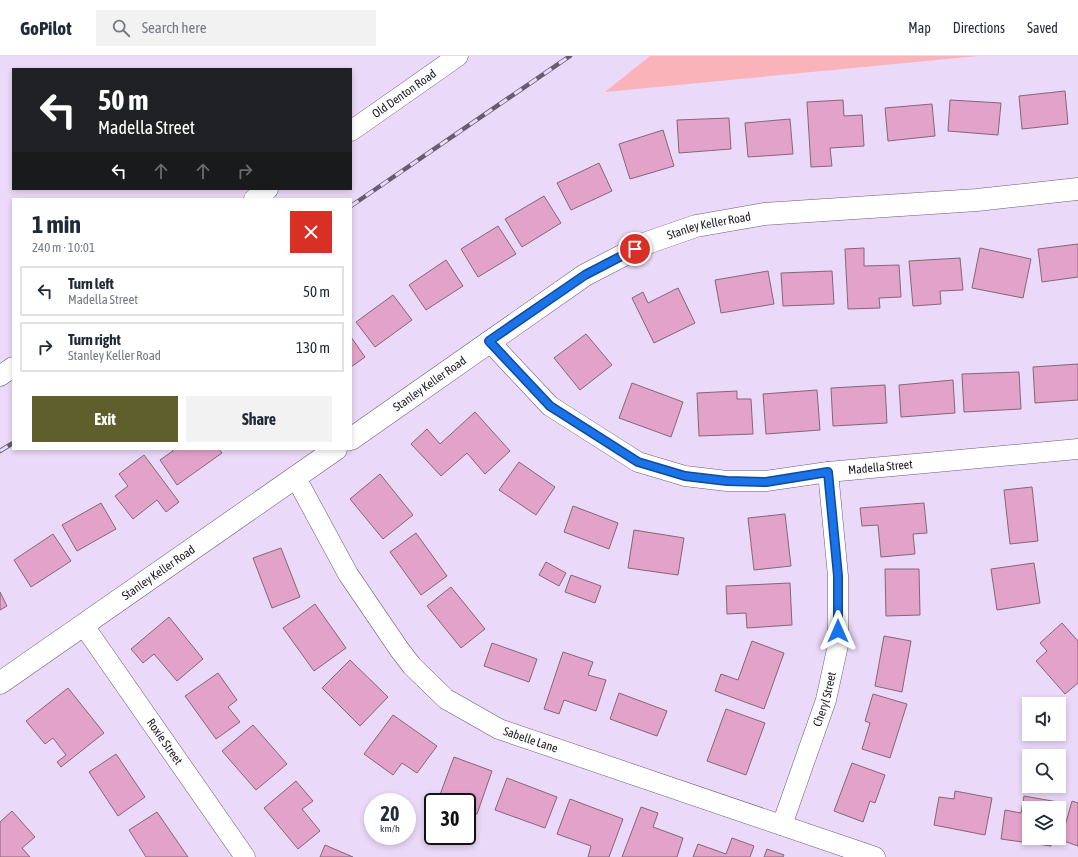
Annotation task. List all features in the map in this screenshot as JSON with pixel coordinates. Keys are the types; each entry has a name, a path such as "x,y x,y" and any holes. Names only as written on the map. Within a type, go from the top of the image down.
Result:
{"street":[{"name":"Old Denton Road","path":"352,130 458,56"},
{"name":"Stanley Keller Road","path":"352,438 585,275 647,243 696,226 764,214 977,200 1078,189"},
{"path":"255,198 267,190"},
{"name":"Madella Street","path":"489,341 550,406 638,462 685,476 727,481 766,482 828,472 1078,449"},
{"path":"0,376 12,368"},
{"name":"Stanley Keller Road","path":"0,683 84,626 335,450"},
{"name":"Cheryl Street","path":"782,825 826,700 838,645 838,576 828,472"},
{"name":"Sabelle Lane","path":"296,478 348,574 412,666 446,699 499,729 875,857"},
{"name":"Roxie Street","path":"84,626 245,857"}],"shaded area":[{"path":"650,56 978,56 605,92"}],"building":[{"path":"1065,91 1068,124 1022,129 1019,96"},
{"path":"843,100 844,116 862,115 864,146 830,148 832,166 811,167 807,102"},
{"path":"950,100 1001,103 998,135 948,131"},
{"path":"932,104 935,136 888,141 885,108"},
{"path":"729,118 731,149 679,153 677,120"},
{"path":"790,119 793,154 748,157 745,123"},
{"path":"663,130 674,166 630,179 619,144"},
{"path":"599,163 612,191 571,210 557,183"},
{"path":"544,196 561,223 522,247 505,219"},
{"path":"498,226 516,254 478,277 461,249"},
{"path":"1078,244 1078,277 1042,282 1038,249"},
{"path":"864,248 864,266 899,265 901,297 879,298 880,308 848,309 845,249"},
{"path":"980,248 1031,259 1023,298 972,288"},
{"path":"960,258 963,290 940,291 941,304 913,306 909,261"},
{"path":"446,260 463,286 426,310 409,285"},
{"path":"768,271 774,304 721,313 715,280"},
{"path":"832,271 834,304 783,306 781,273"},
{"path":"678,288 695,323 654,343 632,298 643,292 648,303"},
{"path":"393,295 412,320 375,347 356,322"},
{"path":"586,334 612,365 580,390 554,358"},
{"path":"352,338 365,357 352,366"},
{"path":"1078,364 1078,400 1035,403 1033,367"},
{"path":"1019,372 1021,409 964,412 962,374"},
{"path":"953,380 955,413 901,417 899,385"},
{"path":"632,383 683,402 671,437 619,418"},
{"path":"885,385 887,423 833,426 831,388"},
{"path":"817,390 820,430 766,434 763,394"},
{"path":"737,391 737,399 751,399 753,434 699,436 697,393"},
{"path":"475,412 510,451 485,474 467,453 441,476 411,444 427,429 440,444"},
{"path":"220,450 222,453 177,485 160,460 173,451"},
{"path":"144,455 179,502 166,512 157,500 133,519 115,496 128,486 119,474"},
{"path":"519,462 555,487 536,515 499,490"},
{"path":"380,474 413,515 383,539 350,499"},
{"path":"1032,487 1038,541 1010,544 1004,490"},
{"path":"101,503 116,529 77,551 62,525"},
{"path":"924,503 927,533 913,534 915,554 881,557 878,525 862,526 860,508"},
{"path":"573,506 618,523 609,549 564,532"},
{"path":"785,514 791,566 754,570 748,518"},
{"path":"634,530 684,538 678,575 628,568"},
{"path":"416,533 447,576 421,595 390,552"},
{"path":"53,534 71,561 31,587 14,560"},
{"path":"281,548 300,597 272,608 253,558"},
{"path":"546,562 566,573 559,586 539,575"},
{"path":"1034,563 1040,603 997,610 991,569"},
{"path":"885,569 919,569 920,615 886,616"},
{"path":"571,575 601,586 595,603 565,592"},
{"path":"790,583 792,625 747,628 746,613 727,614 726,586"},
{"path":"451,587 485,629 461,648 427,606"},
{"path":"0,592 7,606 0,610"},
{"path":"315,604 346,648 314,671 283,628"},
{"path":"169,617 203,659 177,681 154,654 143,663 131,649"},
{"path":"1062,623 1078,641 1078,683 1065,694 1036,661 1047,651 1040,643"},
{"path":"884,636 911,641 902,692 875,686"},
{"path":"752,641 784,653 764,709 715,691 721,674 738,680"},
{"path":"492,643 537,659 529,682 484,666"},
{"path":"563,652 593,662 588,675 606,680 596,711 564,700 559,714 544,709"},
{"path":"350,660 388,697 360,726 322,688"},
{"path":"218,673 237,700 228,707 240,722 216,739 185,696"},
{"path":"68,688 104,733 61,767 57,762 66,755 53,738 45,744 26,721"},
{"path":"619,693 667,711 657,736 610,719"},
{"path":"873,694 907,704 890,758 862,749 870,723 865,721"},
{"path":"726,709 765,723 746,775 707,761"},
{"path":"393,715 437,746 417,773 402,763 393,775 364,754"},
{"path":"253,725 287,764 256,790 222,751"},
{"path":"116,754 145,797 118,816 89,772"},
{"path":"454,757 492,771 477,814 476,793 441,793"},
{"path":"852,763 885,775 875,803 870,801 863,822 834,811"},
{"path":"507,778 557,797 545,828 495,810"},
{"path":"296,781 313,801 302,809 320,831 298,849 264,808"},
{"path":"955,791 992,798 985,835 934,825 939,797 954,799"},
{"path":"1024,796 1052,801 1023,801"},
{"path":"570,799 623,819 609,857 588,857 591,846 557,834"},
{"path":"1072,801 1078,803 1078,846 1066,842 1066,822"},
{"path":"641,807 658,813 653,827 683,838 677,857 622,857"},
{"path":"1022,807 1022,842 1001,839 1005,810 1021,813"},
{"path":"12,811 35,837 22,848 30,857 0,857 0,822"},
{"path":"157,812 188,857 146,857 129,830"},
{"path":"732,838 754,846 750,857 693,857 698,844 726,854"},
{"path":"325,845 353,857 320,857"},
{"path":"767,849 784,855 783,857 764,857"}],"railway":[{"path":"352,205 570,56"},
{"path":"0,451 12,444"}],"route":[{"path":"635,249 585,275 489,341 550,406 638,462 685,476 727,481 766,482 828,472 838,576 838,631"}]}
